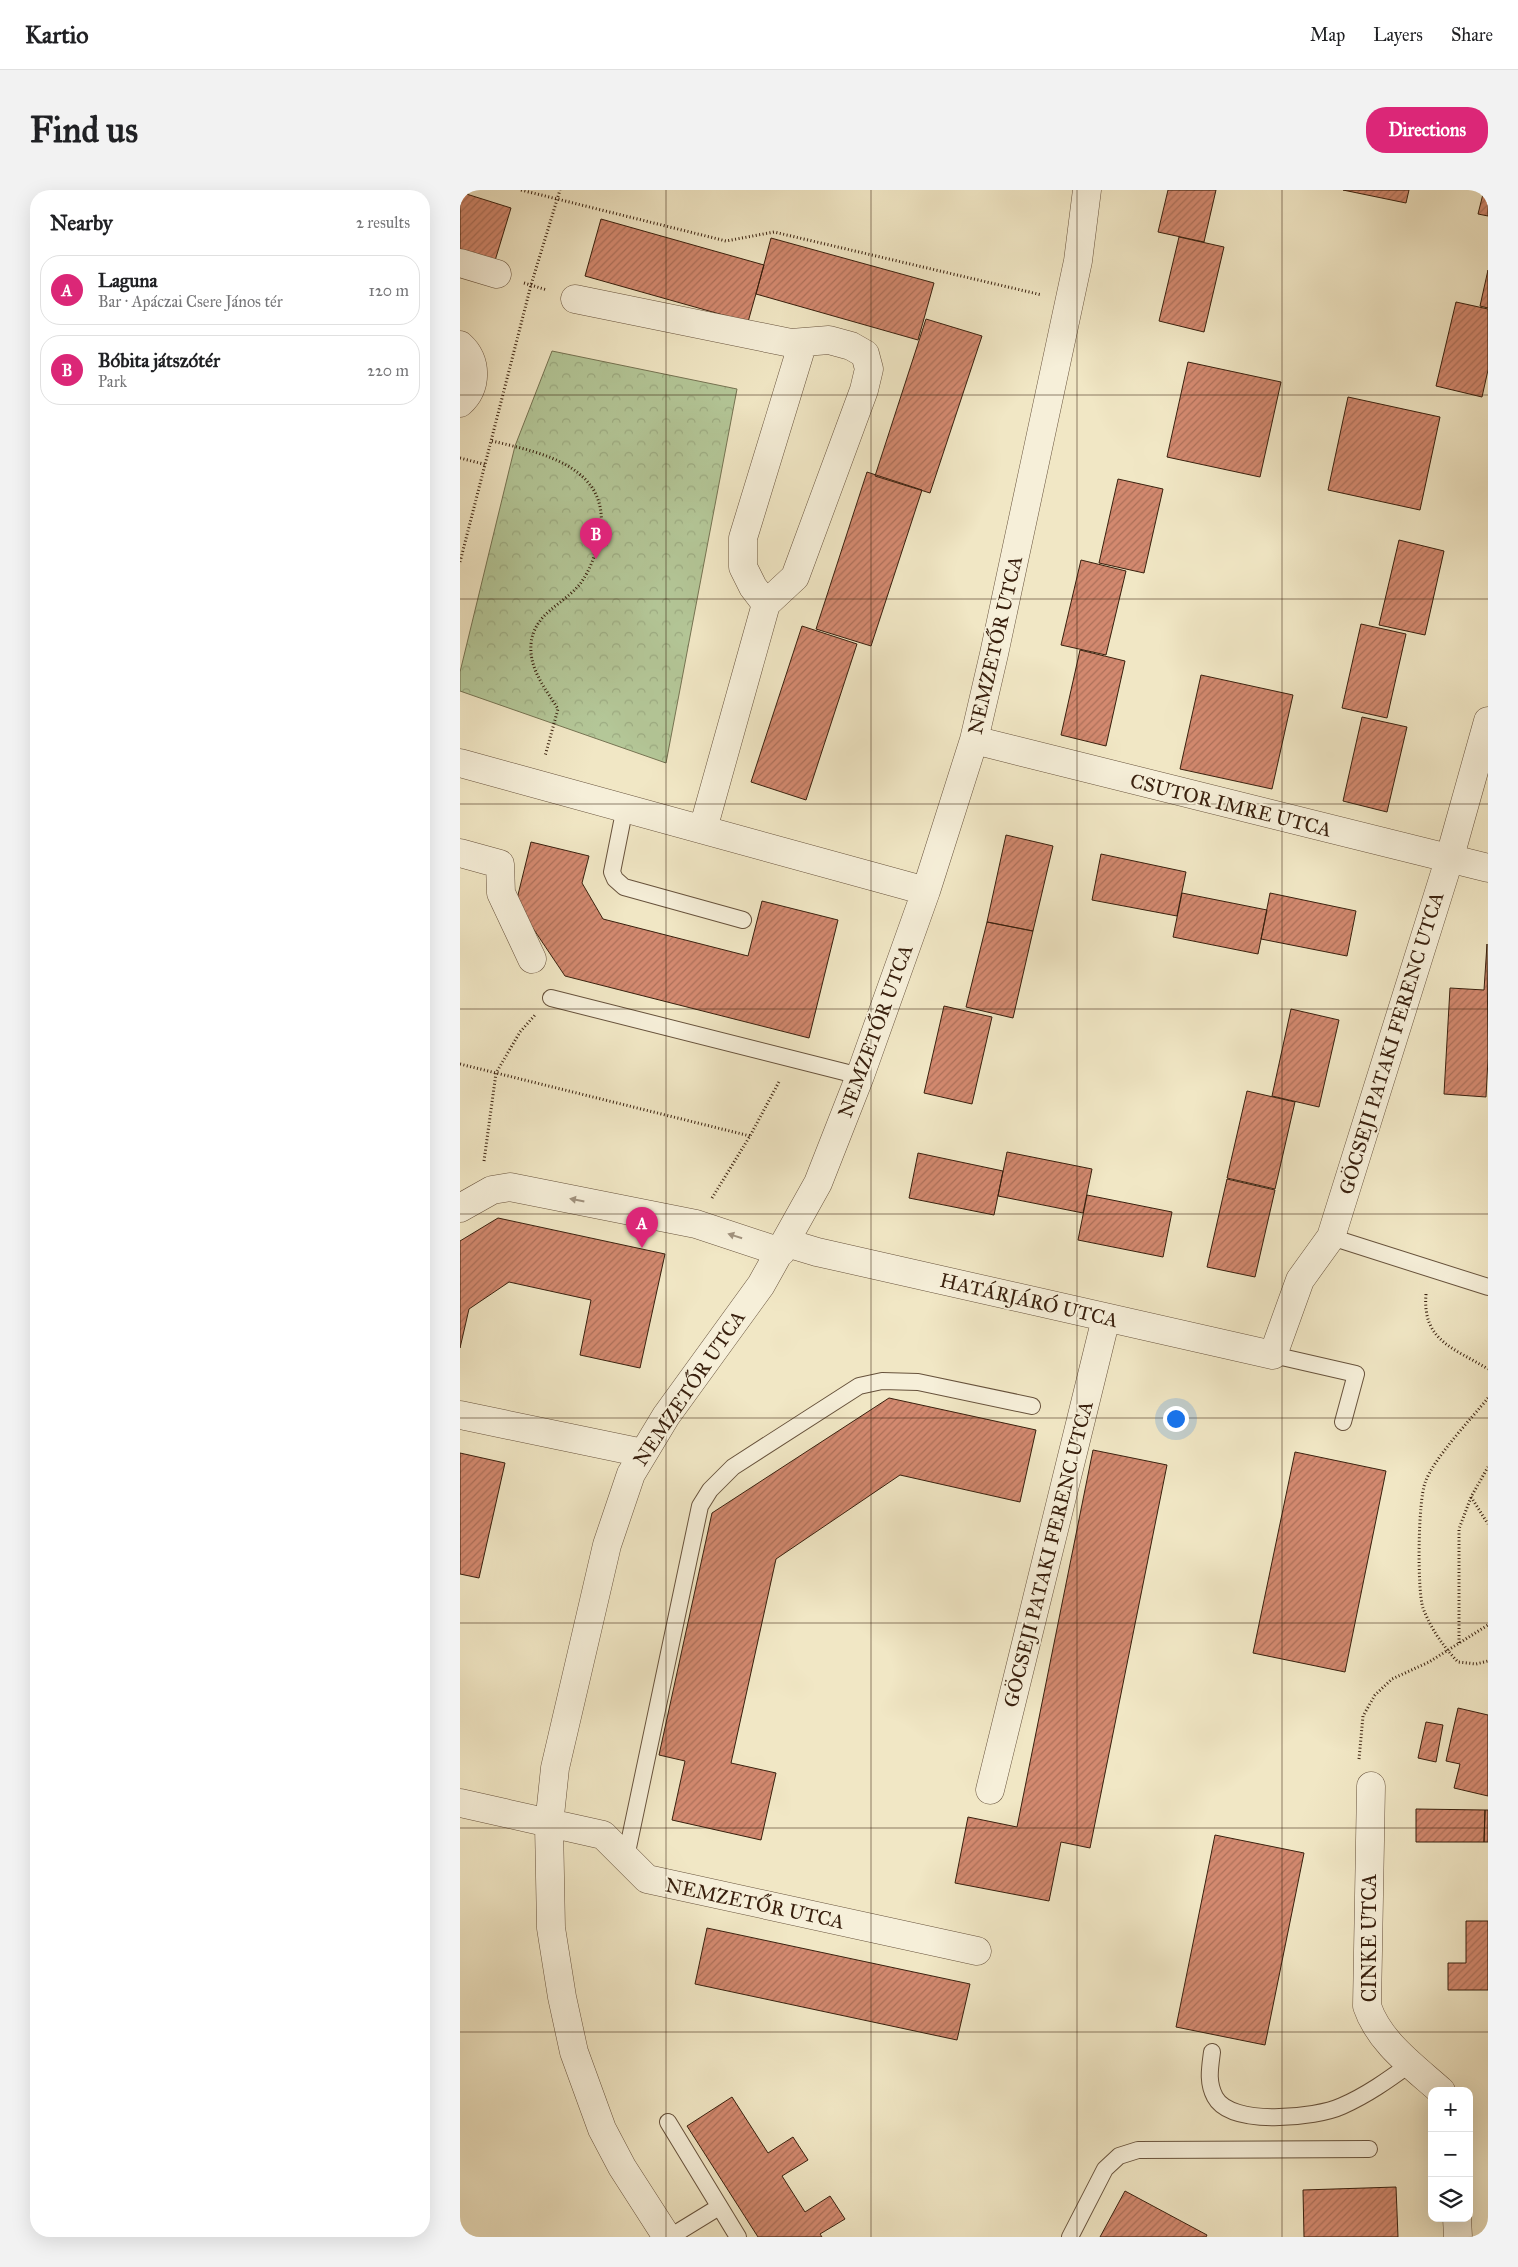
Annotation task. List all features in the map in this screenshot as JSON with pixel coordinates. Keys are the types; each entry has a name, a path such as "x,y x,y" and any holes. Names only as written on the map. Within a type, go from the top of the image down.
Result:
{"street":[{"name":"NEMZETŐR UTCA","path":"668,2237 622,2167 602,2129 574,2052 562,1997 552,1928 549,1825 555,1768 607,1545 631,1474 643,1453 709,1356 761,1285 784,1247 818,1183 860,1076 926,891 974,740 1078,261 1087,190"},
{"path":"460,263 497,274"},
{"path":"575,299 790,343 829,340 851,346 865,354 869,370 864,390 795,577 766,604 703,829"},
{"path":"766,604 753,588 743,567 743,538 803,342"},
{"path":"460,346 471,361 474,374 471,387 460,403"},
{"name":"GÖCSEJI PATAKI FERENC UTCA","path":"1273,1356 1300,1280 1331,1237 1449,860 1488,722"},
{"name":"CSUTOR IMRE UTCA","path":"974,740 1449,860 1488,868"},
{"path":"460,763 926,891"},
{"path":"460,853 500,864 501,893 532,959"},
{"name":"HATÁRJÁRÓ UTCA","path":"492,1190 510,1187 696,1224 784,1247 817,1252 1273,1356"},
{"path":"460,1208 492,1190"},
{"name":"GÖCSEJI PATAKI FERENC UTCA","path":"990,1790 1106,1318"},
{"path":"460,1416 643,1453"},
{"name":"CINKE UTCA","path":"1365,1774 1367,2006 1374,2024 1382,2035 1410,2064 1436,2087"},
{"path":"460,1803 549,1825"},
{"name":"NEMZETŐR UTCA","path":"549,1825 603,1835 647,1879 977,1951"},
{"path":"1457,2222 1458,2237"}],"lane":[{"path":"625,807 612,872 615,879 624,887 743,920"},
{"path":"551,998 860,1076"},
{"path":"1331,1237 1488,1286"},
{"path":"1273,1356 1356,1374 1343,1422"},
{"path":"626,1857 700,1506 710,1490 733,1467 859,1386 882,1381 918,1382 1032,1406"},
{"path":"1212,2052 1208,2078 1215,2098 1231,2111 1255,2117 1312,2115 1340,2107 1369,2094 1410,2064"},
{"path":"668,2122 738,2237"},
{"path":"1070,2237 1105,2169 1119,2156 1138,2150 1369,2149"},
{"path":"668,2237 720,2207"}],"path":[{"path":"521,190 726,241 774,232 1069,301"},
{"path":"460,562 531,285 560,190"},
{"path":"497,274 575,299"},
{"path":"492,441 562,462 579,472 595,489 602,524 597,549 580,584 543,616 535,628 531,643 536,673 558,709 538,783"},
{"path":"460,458 486,465"},
{"path":"492,1190 484,1163 496,1073 520,1032 551,998"},
{"path":"696,1224 750,1136 792,1059"},
{"path":"460,1064 750,1136"},
{"path":"1429,1267 1425,1306 1429,1327 1446,1344 1488,1369"},
{"path":"1488,1398 1448,1447 1425,1483 1419,1514 1422,1606 1433,1631 1458,1662 1476,1664 1488,1661"},
{"path":"1459,1644 1459,1529 1471,1497 1488,1467"},
{"path":"1471,1497 1488,1524"},
{"path":"1365,1774 1363,1716 1375,1695 1392,1679 1448,1651 1488,1625"}],"green space":[{"path":"552,351 737,389 666,763 460,691 460,672 515,446"}],"building":[{"path":"1168,190 1216,190 1204,242 1158,232"},
{"path":"1343,190 1409,190 1406,203"},
{"path":"1484,190 1488,190 1488,216 1478,214"},
{"path":"460,192 511,208 494,264 460,254"},
{"path":"601,219 764,265 748,322 585,276"},
{"path":"1179,237 1224,247 1204,332 1159,321"},
{"path":"771,238 934,283 918,340 756,294"},
{"path":"1488,270 1488,308 1480,306"},
{"path":"1456,302 1488,309 1488,370 1482,397 1436,386"},
{"path":"926,319 982,336 930,493 875,476"},
{"path":"1188,362 1281,382 1260,477 1167,457"},
{"path":"1348,397 1440,417 1420,510 1328,490"},
{"path":"867,472 922,490 871,646 816,629"},
{"path":"1118,479 1163,489 1144,573 1099,563"},
{"path":"1399,540 1444,551 1425,635 1379,625"},
{"path":"1081,560 1126,571 1106,655 1061,645"},
{"path":"1361,624 1406,634 1387,718 1342,708"},
{"path":"802,626 857,644 806,800 751,782"},
{"path":"1080,650 1125,661 1106,746 1061,735"},
{"path":"1201,675 1293,695 1272,789 1180,769"},
{"path":"1362,717 1407,727 1387,812 1343,801"},
{"path":"1006,835 1053,846 1033,931 987,922"},
{"path":"531,842 589,856 582,883 603,919 748,956 762,901 838,920 809,1038 565,976 516,903"},
{"path":"1101,854 1186,872 1177,916 1092,900"},
{"path":"1182,893 1267,910 1258,954 1173,937"},
{"path":"1270,893 1356,911 1347,956 1261,939"},
{"path":"987,922 1033,931 1013,1018 966,1007"},
{"path":"1487,944 1488,1059 1486,1097 1444,1094 1450,988 1484,990"},
{"path":"944,1006 992,1017 972,1104 924,1093"},
{"path":"1291,1009 1339,1020 1319,1107 1272,1096"},
{"path":"1247,1091 1295,1102 1275,1189 1227,1178"},
{"path":"1007,1152 1092,1169 1083,1213 998,1196"},
{"path":"918,1153 1003,1171 994,1215 909,1198"},
{"path":"1227,1179 1275,1190 1255,1277 1207,1267"},
{"path":"1087,1195 1172,1212 1163,1257 1078,1240"},
{"path":"498,1218 665,1254 640,1368 580,1355 591,1300 509,1282 469,1309 460,1348 460,1241"},
{"path":"889,1398 1036,1430 1020,1502 900,1475 776,1559 731,1763 776,1773 761,1840 672,1820 685,1761 659,1755 712,1513"},
{"path":"1093,1450 1167,1465 1090,1848 1061,1842 1049,1901 955,1883 968,1817 1017,1827"},
{"path":"1295,1452 1386,1471 1345,1672 1253,1653"},
{"path":"460,1453 505,1463 479,1578 460,1574"},
{"path":"1458,1708 1488,1715 1488,1796 1454,1788 1460,1764 1446,1761"},
{"path":"1426,1722 1443,1725 1436,1762 1418,1758"},
{"path":"1416,1809 1485,1810 1484,1842 1416,1842"},
{"path":"1485,1810 1488,1810 1488,1842 1484,1842"},
{"path":"1215,1835 1304,1853 1265,2045 1176,2027"},
{"path":"1466,1921 1488,1921 1488,1990 1448,1990 1448,1963 1466,1963"},
{"path":"707,1928 970,1984 957,2040 695,1984"},
{"path":"732,2097 768,2153 793,2137 808,2160 782,2176 805,2212 830,2196 845,2219 820,2234 822,2237 758,2237 687,2126"},
{"path":"1396,2187 1398,2237 1304,2237 1303,2190"},
{"path":"1125,2191 1207,2235 1206,2237 1100,2237"}],"place":[{"name":"Bóbita játszótér","path":"596,559"},
{"name":"Laguna","path":"642,1248"}]}
